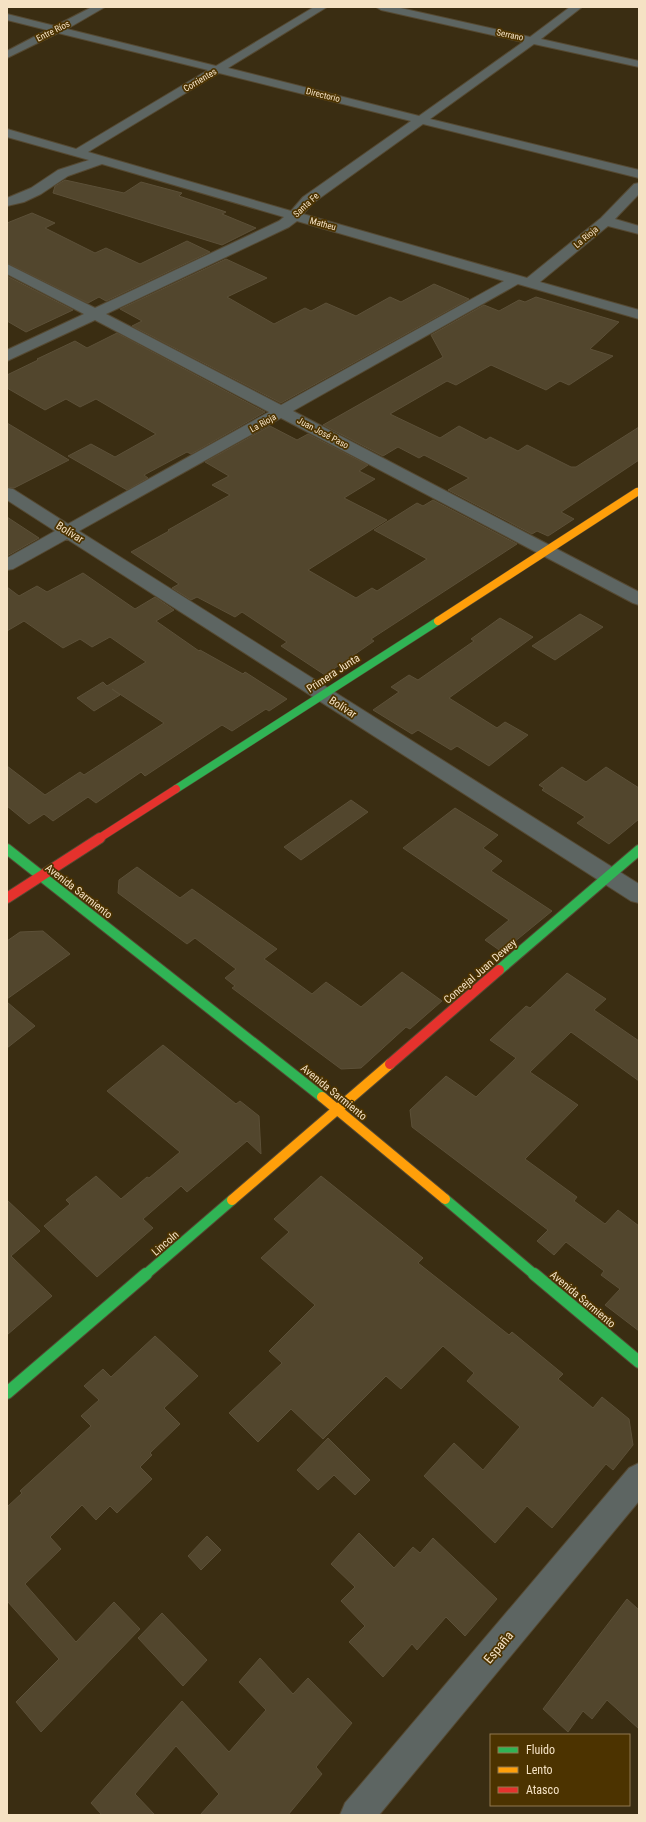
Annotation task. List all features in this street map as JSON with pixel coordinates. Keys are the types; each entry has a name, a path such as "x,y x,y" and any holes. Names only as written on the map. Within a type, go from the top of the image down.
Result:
{"street":[{"name":"Entre Ríos","path":"7,55 100,7"},
{"name":"Corrientes","path":"78,153 322,7"},
{"name":"Serrano","path":"381,7 639,64"},
{"name":"Santa Fe","path":"7,356 284,224 294,216 308,200 577,7"},
{"name":"Directorio","path":"7,16 217,70 421,119 639,174"},
{"name":"Matheu","path":"7,133 639,315"},
{"path":"7,202 19,199 36,191 63,173 103,160"},
{"name":"La Rioja","path":"7,565 524,281 606,221 639,187"},
{"path":"606,221 639,230"},
{"name":"Juan José Paso","path":"7,268 94,315 284,412 639,599"},
{"name":"Primera Junta","path":"7,898 639,492"},
{"name":"Bolívar","path":"7,493 639,896"},
{"name":"Avenida Sarmiento","path":"7,849 338,1110 639,1362"},
{"name":"Concejal Juan Dewey","path":"338,1110 607,876 639,850"},
{"name":"Lincoln","path":"7,1393 338,1110"},
{"name":"España","path":"358,1815 639,1478"}],"building":[{"path":"65,180 124,193 141,182 182,193 179,196 226,212 222,214 256,228 222,245 53,193 55,186"},
{"path":"32,213 55,223 45,228 95,253 106,248 140,264 187,241 210,252 106,301 99,297 88,303 7,263 7,223"},
{"path":"226,259 267,278 227,297 274,324 305,308 311,311 326,303 356,316 390,297 401,302 434,284 469,299 281,403 132,326 142,321 120,309"},
{"path":"7,276 73,310 26,332 7,321"},
{"path":"536,297 619,322 590,349 613,356 569,385 560,381 546,390 491,365 456,385 447,381 390,414 440,438 459,426 486,440 490,437 518,451 527,445 571,467 576,467 639,427 639,460 561,512 574,519 548,536 537,531 532,534 448,490 469,478 424,455 419,458 398,447 383,456 323,425 443,357 431,335 484,305 499,311 519,300 525,302"},
{"path":"117,333 265,412 191,454 187,452 144,475 148,478 127,490 68,456 91,444 115,457 156,434 96,399 80,407 66,399 45,410 7,388 7,375 38,360 37,359 75,341 87,348"},
{"path":"7,423 69,460 14,488 7,487"},
{"path":"270,426 297,440 308,434 368,465 359,471 375,479 344,498 387,520 308,570 356,598 372,588 377,591 427,559 374,530 417,503 423,506 433,500 517,544 371,639 374,641 325,675 281,646 287,642 242,612 235,617 197,597 191,600 172,588 179,584 131,552 230,495 212,485 229,476 205,462"},
{"path":"7,517 39,538 7,556"},
{"path":"83,573 135,609 155,597 174,610 156,621 199,651 200,650 243,674 245,672 287,699 269,711 266,709 232,731 222,725 145,776 141,772 96,803 88,797 53,821 44,814 29,824 7,806 7,766 45,795 80,772 84,775 164,723 112,689 120,695 94,711 77,698 103,682 107,686 146,662 110,637 92,647 80,639 63,648 24,621 7,631 7,587 19,596 37,586 47,592"},
{"path":"580,614 603,627 555,660 532,646"},
{"path":"500,618 533,637 449,698 497,728 505,722 528,735 489,766 457,746 451,750 418,730 412,734 373,710 399,692 391,687 409,675 418,680 474,641 471,639"},
{"path":"562,767 586,782 606,767 639,788 639,819 609,844 577,823 585,817 542,790 544,788 539,785"},
{"path":"351,800 368,812 301,860 284,847"},
{"path":"455,808 498,835 483,848 502,861 491,871 552,911 502,952 485,940 509,920 403,848"},
{"path":"137,867 180,898 192,889 277,949 264,959 312,994 326,982 361,1007 402,972 442,1001 410,1029 406,1027 361,1068 341,1069 232,988 235,986 225,978 236,969 195,938 187,944 118,893 119,880"},
{"path":"43,931 70,954 7,999 7,941 20,932"},
{"path":"567,973 606,999 594,1010 639,1041 639,1081 571,1032 530,1072 578,1105 525,1159 577,1197 574,1201 605,1224 618,1210 639,1226 639,1331 605,1305 620,1289 601,1275 604,1271 566,1242 554,1255 537,1241 548,1230 412,1127 410,1110 446,1076 476,1097 516,1058 490,1040 526,1006 530,1008"},
{"path":"7,1002 35,1026 7,1048"},
{"path":"163,1045 236,1104 240,1101 259,1116 261,1154 247,1141 187,1192 181,1186 143,1219 153,1228 97,1277 44,1226 70,1204 66,1200 96,1176 121,1199 180,1152 107,1091"},
{"path":"321,1176 423,1258 418,1263 509,1335 512,1332 563,1374 558,1379 593,1408 602,1397 629,1419 633,1445 613,1470 606,1464 552,1528 527,1506 495,1543 424,1476 454,1443 483,1470 520,1427 467,1381 474,1373 443,1346 401,1389 386,1376 323,1439 291,1409 258,1442 229,1413 282,1363 269,1351 315,1305 261,1258 289,1232 274,1219"},
{"path":"7,1200 40,1231 11,1256 52,1296 7,1335"},
{"path":"155,1336 198,1376 164,1408 180,1424 150,1453 152,1455 140,1467 152,1479 117,1513 110,1506 96,1520 82,1505 50,1537 61,1549 25,1584 76,1642 114,1602 140,1629 41,1732 16,1702 59,1659 7,1601 7,1507 22,1493 20,1491 91,1426 81,1416 99,1400 84,1386 103,1369 111,1377"},
{"path":"328,1438 370,1480 355,1495 334,1475 318,1490 297,1470"},
{"path":"359,1533 394,1568 413,1547 420,1553 433,1538 497,1599 465,1636 446,1617 417,1650 412,1644 383,1677 349,1642 365,1626 341,1601 355,1587 331,1564"},
{"path":"207,1536 221,1550 201,1570 188,1556"},
{"path":"627,1599 639,1610 639,1729 607,1700 592,1719 583,1711 568,1732 543,1709"},
{"path":"162,1613 207,1660 183,1686 138,1638"},
{"path":"260,1658 293,1694 308,1678 352,1723 316,1767 322,1774 288,1815 200,1815 219,1794 176,1746 135,1794 155,1815 102,1815 91,1803 182,1701 229,1752 266,1710 239,1682"}],"traffic: fast":[{"path":"176,789 438,621"},
{"path":"7,849 322,1097"},
{"path":"499,970 639,850"},
{"path":"445,1199 639,1362"},
{"path":"7,1393 232,1200"}],"traffic: slow":[{"path":"438,621 639,491"},
{"path":"232,1200 390,1064"},
{"path":"322,1097 445,1199"}],"traffic: jam":[{"path":"7,898 176,789"},
{"path":"390,1064 499,970"}]}
